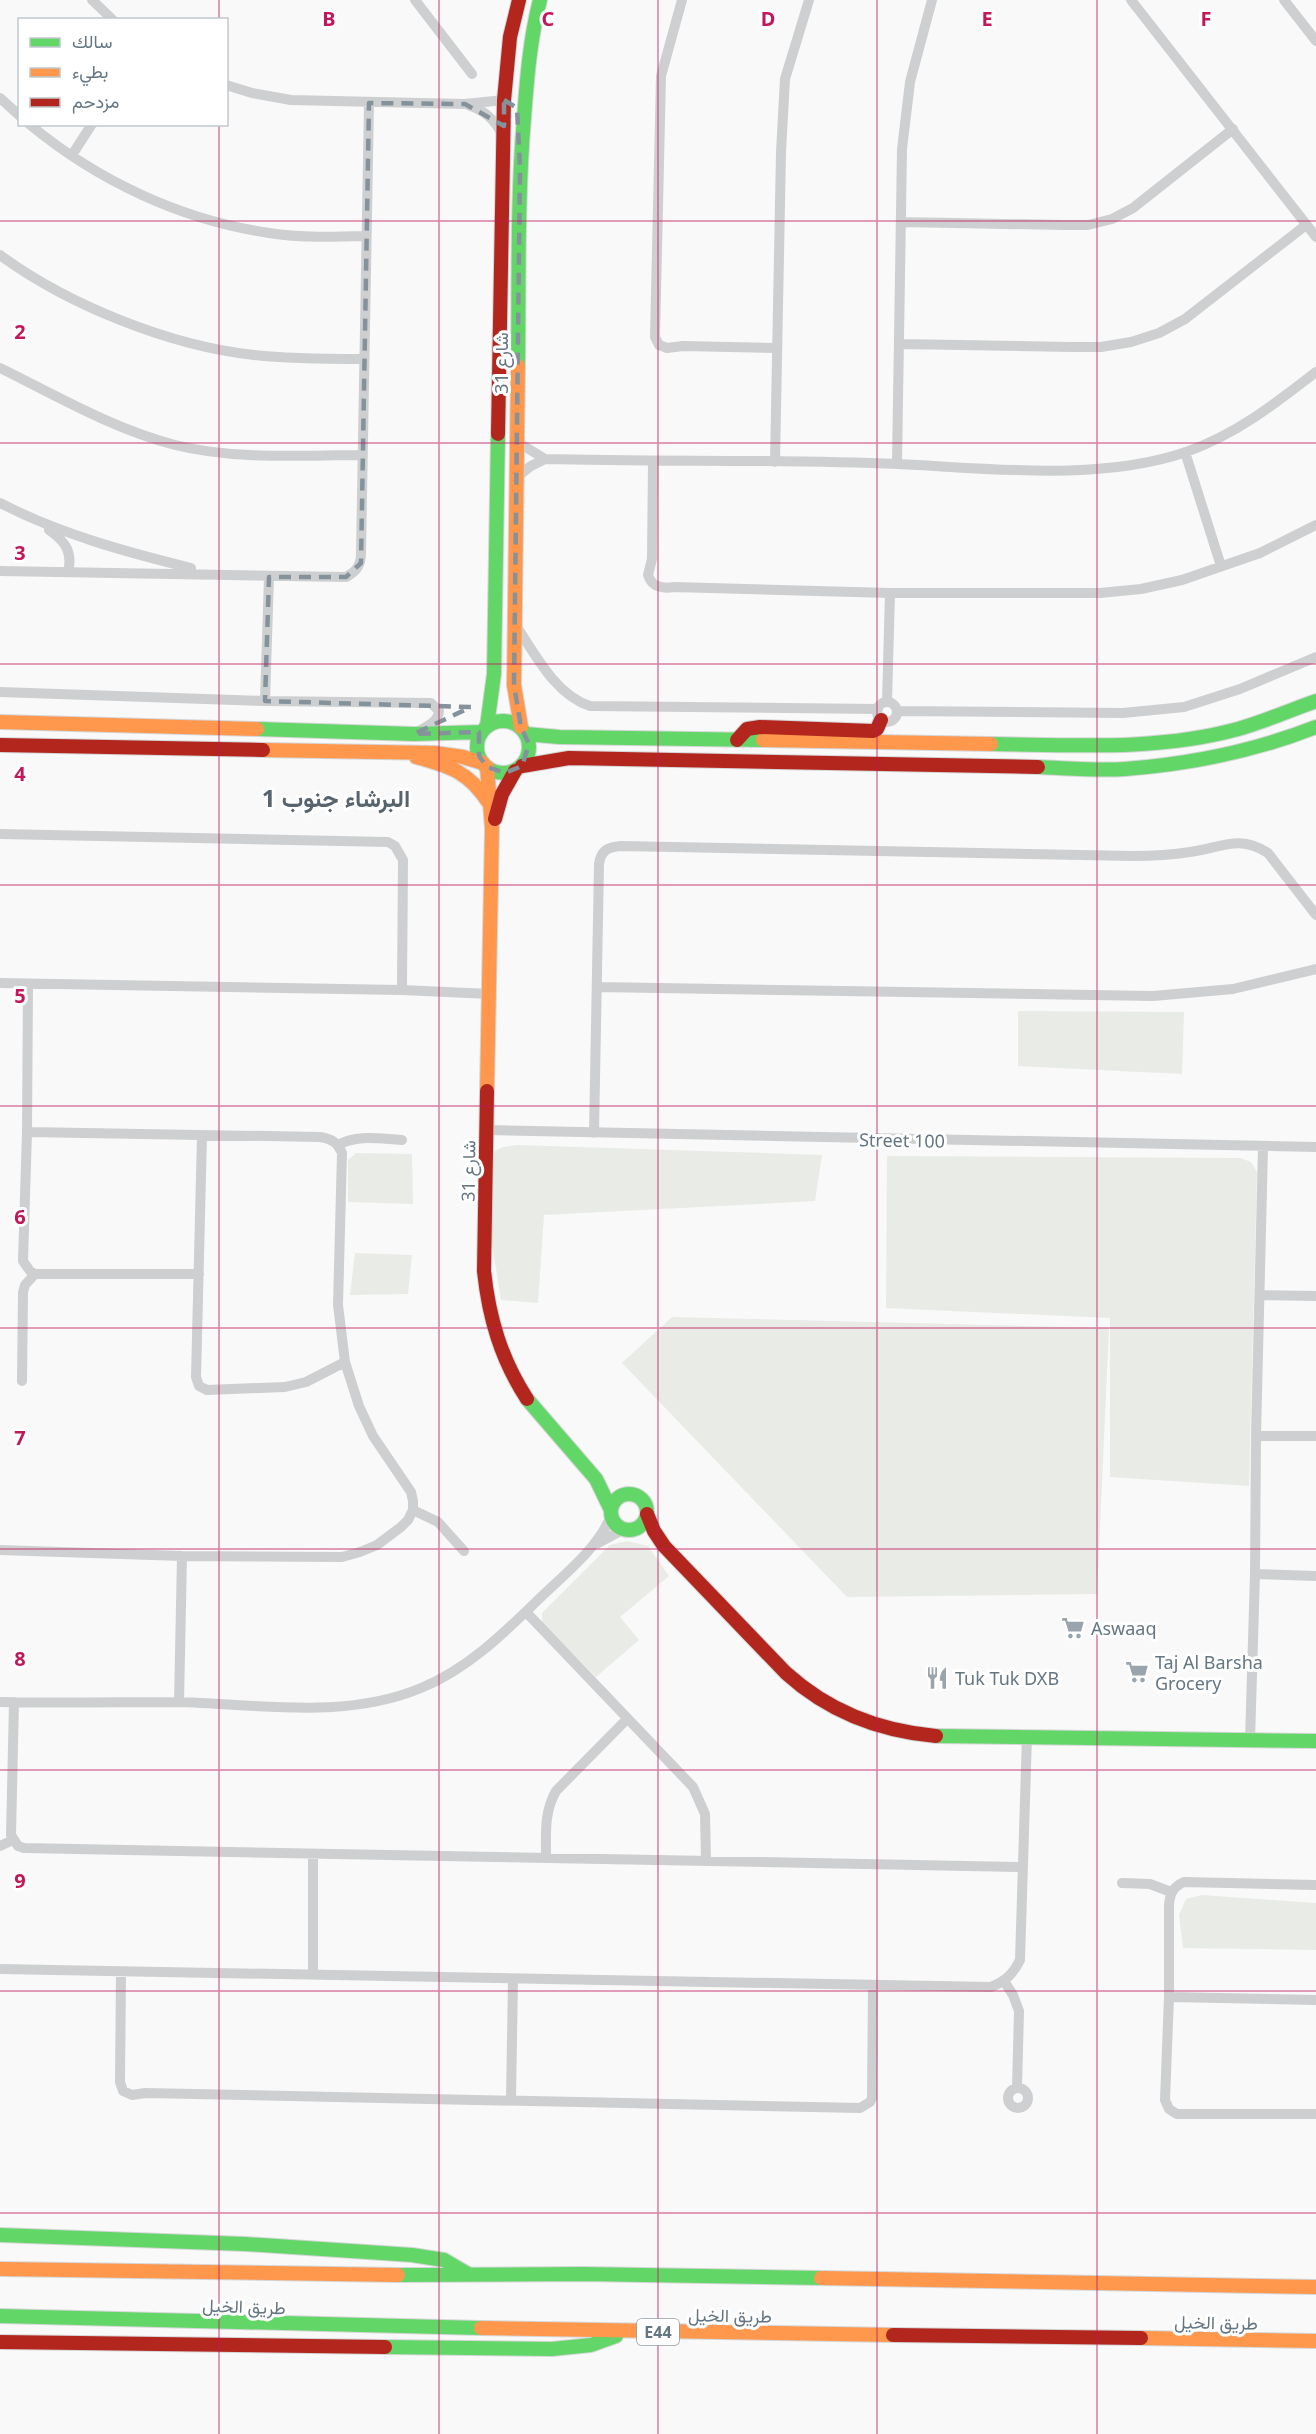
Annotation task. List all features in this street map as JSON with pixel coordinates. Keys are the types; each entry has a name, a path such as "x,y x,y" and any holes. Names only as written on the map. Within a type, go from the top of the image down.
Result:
{"main road":[{"name":"شارع 31","path":"484,729 495,674 504,100 513,17 519,0"},
{"name":"شارع 31","path":"524,730 514,685 517,627 520,167 527,73 533,26 540,0"},
{"path":"504,100 512,102 517,108 520,167"},
{"path":"0,722 414,734 484,729 504,720 524,730 559,737 1114,746 1197,738 1239,729 1316,701"},
{"path":"737,740 747,729 760,727 873,731 877,729 882,710"},
{"path":"0,728 30,728 43,722"},
{"path":"0,745 441,752 465,756 498,772 569,758 1122,769 1208,759 1253,749 1316,727"},
{"path":"484,729 477,748 485,765"},
{"path":"518,769 529,754 530,744 524,730"},
{"path":"405,753 449,765 461,771 475,783 490,804"},
{"name":"شارع 31","path":"485,765 492,828 484,1271 486,1301 503,1359 517,1385 556,1436 598,1479 606,1494 611,1513"},
{"name":"شارع 31","path":"492,828 502,794 518,769"},
{"name":"شارع 31","path":"598,1479 628,1493"},
{"path":"664,1546 614,1522 611,1513 616,1499 628,1493 641,1499 654,1531 664,1546 801,1687 834,1708 867,1723 903,1732 943,1736 1316,1741"},
{"path":"627,1529 641,1525 647,1514"},
{"path":"0,2235 245,2244 412,2255 444,2260 468,2274"},
{"name":"طريق الخيل","path":"0,2269 721,2276 1316,2287"},
{"name":"طريق الخيل","path":"0,2316 336,2326 1316,2341"},
{"path":"0,2342 552,2349 591,2345 627,2331"}],"street":[{"path":"92,0 111,18"},
{"path":"415,0 472,74"},
{"path":"682,0 661,76 655,337 659,345 667,348 683,346 777,348"},
{"path":"775,462 784,79 809,0"},
{"path":"897,464 905,115 910,82 932,0"},
{"path":"1131,0 1316,237"},
{"path":"1284,0 1316,41"},
{"path":"228,86 252,93 291,100 465,104 504,100"},
{"path":"0,98 18,114"},
{"path":"0,571 209,573 269,577 346,577 355,572 361,563 362,553 363,358 369,103"},
{"path":"465,104 481,109 489,115 496,123 504,142"},
{"path":"32,126 108,178 147,198 187,214 229,226 271,234 314,237 366,236"},
{"path":"72,155 91,126"},
{"path":"901,222 1088,225 1112,219 1133,208 1233,129"},
{"path":"900,344 1101,347 1131,342 1159,333 1185,319 1306,225"},
{"path":"0,255 67,295 126,322 188,342 252,355 316,359 363,358"},
{"path":"0,368 115,424 177,445 220,453 362,455"},
{"path":"518,476 545,459 897,464 975,469 1092,469 1149,462 1217,440 1249,422 1316,372"},
{"path":"519,443 545,459"},
{"path":"1185,452 1221,566"},
{"path":"653,462 652,559 648,575 654,584 663,589 674,587 890,593 1100,592 1182,580 1260,553 1316,525"},
{"path":"0,503 36,521 122,549 209,573"},
{"path":"36,521 65,543 69,552 68,572"},
{"path":"265,701 269,577"},
{"path":"890,593 882,710 892,721 898,711"},
{"path":"517,627 554,681 578,702 590,706 882,710 894,704 898,711"},
{"path":"898,711 1094,714 1184,707 1240,688 1316,657"},
{"path":"0,692 265,701 431,703 439,711 438,717 414,734"},
{"path":"0,834 388,842 395,846 404,860 402,990"},
{"path":"594,1133 600,858 608,848 614,846 1133,856 1182,853 1233,842 1246,842 1268,853 1316,915"},
{"path":"597,987 1153,996 1233,989 1316,969"},
{"path":"0,983 402,990 490,994"},
{"path":"27,984 27,1132 23,1261 35,1274 199,1274"},
{"name":"Street 100","path":"487,1130 1316,1147"},
{"path":"0,1550 182,1556 342,1557 376,1545 401,1527 413,1510 411,1492 373,1436 359,1406 345,1362 338,1305 342,1153 338,1145 330,1138 320,1137 27,1132"},
{"path":"202,1136 196,1382 207,1390 285,1387 306,1382 345,1362"},
{"path":"338,1145 364,1137 402,1140"},
{"path":"1250,1740 1256,1574 1256,1436 1263,1147"},
{"path":"22,1381 23,1292 25,1285 35,1274"},
{"path":"1260,1295 1316,1296"},
{"path":"1256,1436 1316,1436"},
{"path":"413,1510 438,1522 464,1551"},
{"path":"595,1545 611,1513"},
{"path":"0,1702 179,1702 346,1707 398,1697 423,1688 469,1662 526,1612 595,1545 627,1529"},
{"path":"179,1702 182,1556"},
{"path":"1256,1574 1316,1576"},
{"path":"526,1612 626,1720 682,1775 700,1800 705,1814 706,1861"},
{"path":"14,1702 11,1835 13,1840 24,1848 1022,1867"},
{"path":"546,1857 546,1816 549,1803 556,1791 626,1720"},
{"path":"0,1969 991,1987 1004,1981 1014,1972 1020,1960 1027,1736"},
{"path":"0,1846 13,1840"},
{"path":"313,1974 314,1855"},
{"path":"1316,1885 1184,1882 1171,1892 1165,2100 1168,2109 1177,2114 1194,2112 1316,2114"},
{"path":"1122,1883 1150,1884 1171,1892"},
{"path":"121,1972 120,2082 123,2091 132,2095 145,2093 511,2099 860,2108 866,2106 872,2098 873,1986"},
{"path":"511,2099 513,1979"},
{"path":"1004,1981 1019,2011 1017,2088"},
{"path":"1169,1997 1316,2000"}],"highlighted area":[{"path":"504,100 517,108 520,167 514,685 521,727 529,744 522,766 505,773 487,767 479,756 479,732 414,734 471,707 265,701 269,577 346,577 361,563 369,103 465,104 504,126"}],"shaded area":[{"path":"1018,1011 1184,1012 1182,1074 1018,1066"},
{"path":"516,1145 822,1155 815,1201 544,1215 538,1303 501,1300 492,1244 493,1152 503,1147"},
{"path":"356,1153 412,1154 413,1204 348,1202 348,1160"},
{"path":"887,1156 1240,1158 1251,1162 1257,1172 1249,1486 1110,1477 1110,1318 886,1308"},
{"path":"355,1253 412,1255 408,1294 350,1295"},
{"path":"672,1317 1109,1328 1097,1594 847,1597 622,1363"},
{"path":"627,1541 648,1546 669,1576 620,1617 639,1640 596,1677 542,1623 542,1613 610,1545"},
{"path":"1202,1895 1316,1903 1316,1950 1183,1948 1179,1915 1186,1899"}],"traffic: fast":[{"path":"518,366 519,211 522,149 529,59 540,0"},
{"path":"487,726 494,674 498,434"},
{"path":"991,744 1115,745 1177,741 1238,729 1316,701"},
{"path":"498,721 508,721 522,728 529,747 522,766 508,773 498,773 488,769 481,762 477,752 477,742 481,732 488,725 498,721"},
{"path":"1038,767 1114,770 1174,764 1246,750 1316,727"},
{"path":"257,729 414,734 481,732"},
{"path":"526,734 559,737 763,740"},
{"path":"527,1399 596,1479 611,1510"},
{"path":"629,1494 642,1499 647,1512 642,1525 629,1530 616,1525 611,1512 616,1499 629,1494"},
{"path":"936,1736 1316,1741"},
{"path":"0,2235 245,2244 412,2255 444,2260 468,2274"},
{"path":"398,2275 583,2274 821,2278"},
{"path":"0,2316 481,2328"},
{"path":"385,2347 552,2349 591,2345 616,2336"}],"traffic: slow":[{"path":"518,366 514,685 521,727"},
{"path":"0,722 257,729"},
{"path":"763,740 991,744"},
{"path":"263,750 435,753 483,763"},
{"path":"416,757 449,767 466,777 482,792 489,803"},
{"path":"487,767 492,828 487,1091"},
{"path":"0,2269 398,2275"},
{"path":"821,2278 1316,2287"},
{"path":"481,2328 893,2335"},
{"path":"1141,2338 1316,2341"}],"traffic: jam":[{"path":"498,434 504,100 510,37 519,0"},
{"path":"737,740 747,729 760,727 873,731 877,729 881,720"},
{"path":"0,745 263,750"},
{"path":"522,766 569,758 1038,767"},
{"path":"495,819 502,794 515,771"},
{"path":"487,1091 484,1271 486,1288 493,1322 503,1353 527,1399"},
{"path":"647,1514 664,1546 802,1687 837,1709 875,1724 895,1730 936,1736"},
{"path":"893,2335 1141,2338"},
{"path":"0,2342 385,2347"}],"place":[{"name":"Aswaaq","path":"1073,1628"},
{"name":"Taj Al Barsha Grocery","path":"1137,1672"},
{"name":"Tuk Tuk DXB","path":"937,1678"}],"district":[{"name":"البرشاء جنوب 1","path":"336,797"}]}
